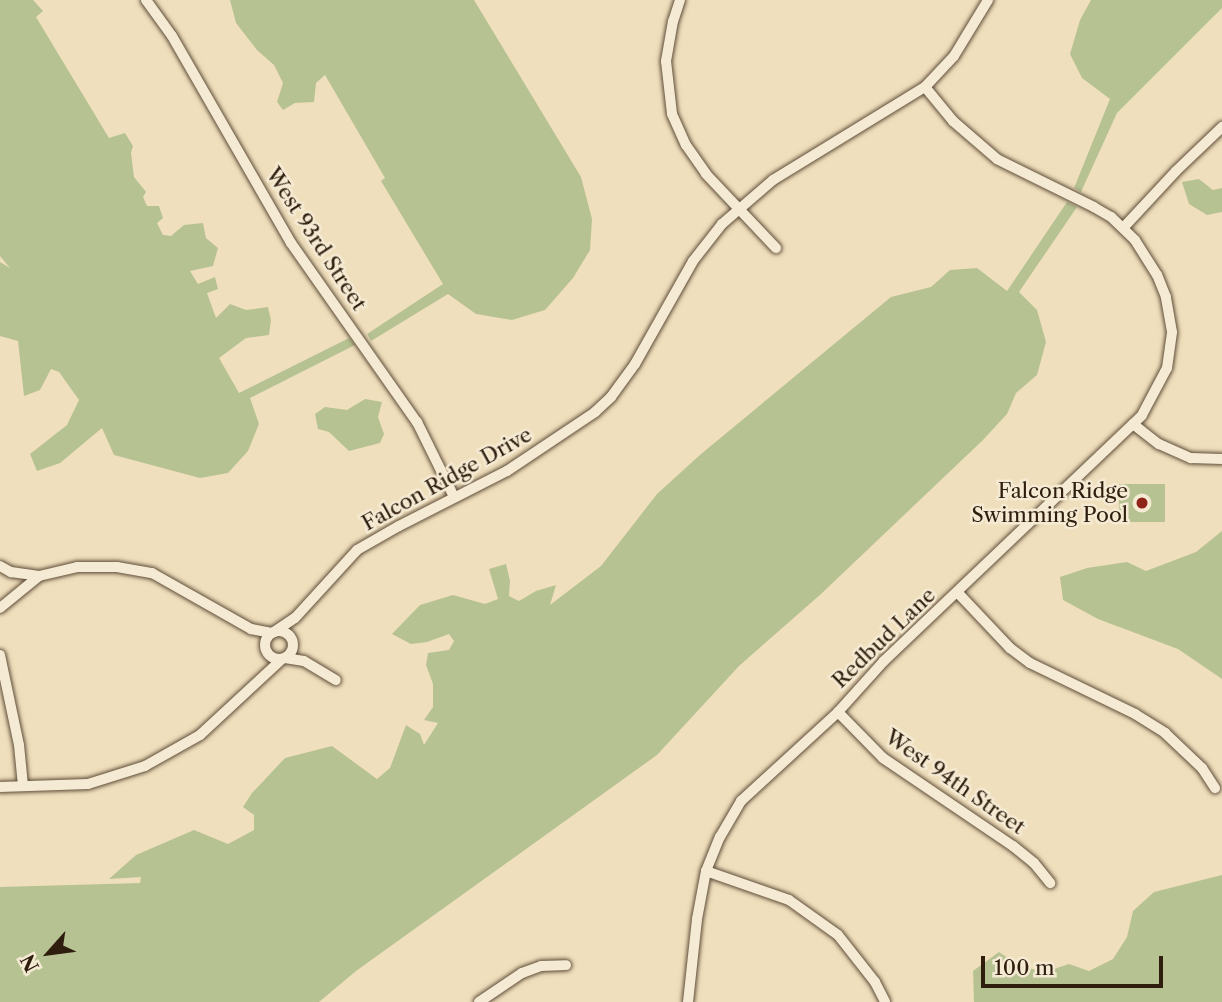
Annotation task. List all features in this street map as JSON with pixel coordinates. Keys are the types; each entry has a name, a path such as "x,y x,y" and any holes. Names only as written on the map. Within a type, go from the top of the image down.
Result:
{"street":[{"name":"West 93rd Street","path":"146,0 172,36 291,243 417,422 454,497"},
{"path":"681,0 673,21 666,61 672,114 696,160 776,248"},
{"name":"Falcon Ridge Drive","path":"273,632 295,618 358,550 544,449 611,397 635,364 693,261 739,208 773,180 925,87 954,56 988,0"},
{"name":"Redbud Lane","path":"688,1002 697,919 706,871 720,837 741,801 838,712 884,661 1133,424 1159,388 1167,368 1172,331 1166,297 1157,275 1124,228 1094,207 998,159 953,121 925,87"},
{"path":"1124,228 1176,171 1222,127"},
{"path":"1133,424 1159,444 1191,458 1222,459"},
{"path":"0,566 11,572 39,576 77,567 117,567 152,573 251,629 288,634 304,661"},
{"path":"0,608 39,576"},
{"path":"958,593 1010,648 1030,663 1135,714 1165,733 1202,768 1215,788"},
{"path":"0,787 88,784 145,766 200,735 283,659 293,644 295,618"},
{"path":"251,629 273,658 304,661 336,680"},
{"path":"257,680 267,638 273,632"},
{"path":"0,654 19,746 23,786"},
{"name":"West 94th Street","path":"838,712 883,758 1013,846 1034,863 1050,883"},
{"path":"706,871 789,900 838,935 875,982 885,1002"},
{"path":"480,1002 522,973 541,966 566,965"}],"green space":[{"path":"0,0 33,0 43,11 36,17 109,138 125,133 133,146 131,153 134,177 146,192 143,197 147,206 159,206 163,218 157,223 163,235 171,236 184,225 203,223 206,238 218,248 213,266 190,271 198,284 215,277 218,289 207,293 216,318 230,304 246,310 268,307 271,320 269,335 246,338 219,358 239,393 349,338 355,345 250,398 259,424 248,451 228,473 200,478 114,455 102,428 60,463 37,471 30,454 67,425 79,400 59,372 51,369 40,390 24,396 18,341 0,336 0,262 10,268 0,256"},
{"path":"230,0 474,0 581,177 592,219 590,250 573,278 545,310 512,320 476,314 448,294 371,341 367,334 443,284 381,181 385,178 325,75 316,83 314,102 295,103 283,110 277,102 283,83 274,65 257,50 236,23"},
{"path":"1091,0 1222,0 1222,8 1117,113 1081,192 1074,188 1110,99 1082,78 1070,54 1080,20"},
{"path":"1199,179 1213,190 1222,188 1222,212 1207,215 1189,204 1182,182"},
{"path":"1067,202 1077,207 1019,292 1037,310 1046,342 1037,375 1016,393 1007,414 983,440 821,594 739,666 657,755 356,971 319,1002 0,1002 0,887 140,883 141,877 109,879 136,855 194,830 228,844 254,830 254,815 243,807 252,793 285,758 332,746 377,779 390,768 406,725 420,734 424,745 438,723 424,720 433,707 433,684 426,665 428,653 449,650 454,641 449,634 427,642 411,644 392,634 420,605 453,595 485,604 498,599 489,569 506,564 510,581 509,596 519,601 536,591 556,585 550,605 601,566 657,494 701,454 891,297 931,287 950,270 977,268 1007,291"},
{"path":"365,399 382,402 378,417 384,434 380,443 349,451 329,432 318,429 315,414 325,407 347,410"},
{"name":"Falcon Ridge Swimming Pool","path":"1119,484 1165,484 1165,522 1119,522"},
{"path":"1222,531 1222,679 1178,649 1098,619 1063,600 1060,577 1087,568 1127,562 1146,571 1196,552"},
{"path":"1222,875 1222,1002 974,1002 973,971 999,952 1020,966 1045,972 1069,964 1089,971 1113,959 1127,937 1133,911 1154,892"}],"place":[{"name":"Falcon Ridge Swimming Pool","path":"1142,503"}]}
